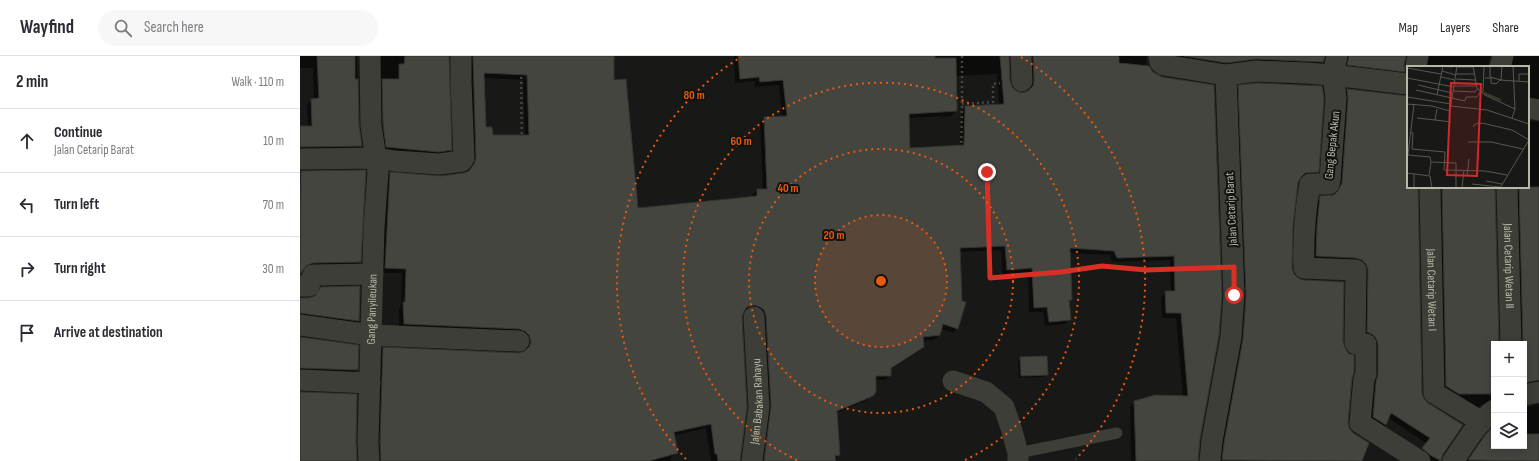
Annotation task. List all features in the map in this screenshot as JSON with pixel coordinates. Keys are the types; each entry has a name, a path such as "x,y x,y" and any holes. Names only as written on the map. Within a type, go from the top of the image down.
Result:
{"street":[{"name":"Gang Panyileukan","path":"369,461 368,442 371,335 378,172 371,125 370,56"},
{"path":"300,159 377,158 395,161 439,164 463,160 460,82 461,56"},
{"path":"1021,56 1022,81"},
{"path":"1159,56 1160,62 1164,65 1226,75 1257,63 1335,65 1407,84"},
{"path":"1416,66 1418,56"},
{"path":"1500,66 1503,56"},
{"name":"Gang Bepak Akun","path":"1335,65 1336,98 1330,184 1310,184 1306,206 1304,268 1356,270 1355,342 1356,344 1366,344 1366,374 1364,378 1360,424 1420,461"},
{"name":"Jalan Cetarip Barat","path":"1210,461 1212,441 1231,337 1234,295 1226,75"},
{"path":"1529,108 1539,110"},
{"name":"Jalan Cetarip Wetan I","path":"1430,188 1434,393 1488,416"},
{"name":"Jalan Cetarip Wetan II","path":"1508,188 1511,341"},
{"path":"300,286 309,286 313,275 373,274"},
{"name":"Jalan Babakan Rahayu","path":"752,461 758,407 754,317"},
{"path":"300,325 371,335 519,341"},
{"path":"300,380 370,383"},
{"path":"953,381 986,392 1004,408 1012,431 1018,457"},
{"path":"1527,394 1539,392"},
{"path":"1454,461 1469,438 1488,416"}],"lane":[{"path":"1018,457 1117,433"}],"path":[{"path":"521,56 522,168 519,236 519,341 524,461"},
{"path":"962,56 961,172 987,172 990,278 1061,272 1102,266 1146,270 1234,267"},
{"path":"962,104 993,102 993,84 1022,81 1070,80 1070,122 1034,125 1035,168 1107,168 1229,163"}],"building":[{"path":"317,56 355,56 355,79 358,79 359,125 362,146 300,147 300,126 312,126 311,99 319,98"},
{"path":"405,56 449,56 452,150 439,152 386,147 383,124 382,79 399,79 399,64 404,64"},
{"path":"473,56 614,56 614,80 626,79 638,208 757,196 757,189 767,189 764,117 787,116 783,80 760,82 759,77 740,79 738,56 935,56 935,58 956,58 957,111 909,114 910,148 964,145 965,106 1004,104 1000,56 1009,56 1010,81 1012,87 1016,91 1022,93 1028,91 1033,86 1033,56 1118,56 1119,63 1149,66 1153,72 1162,77 1214,85 1222,295 1219,335 1200,439 1198,461 1136,461 1134,401 1155,395 1188,396 1181,313 1166,313 1165,291 1175,291 1174,256 1117,258 1114,251 1070,248 1072,300 1069,300 1071,320 1049,322 1047,307 1034,308 1032,268 1007,270 1005,246 960,248 962,301 966,302 958,329 943,324 940,335 923,337 924,347 891,368 891,376 876,376 876,392 873,396 837,411 840,455 835,456 836,461 764,461 771,406 766,316 764,310 754,305 747,307 742,317 747,407 740,461 718,461 717,454 715,454 711,424 674,432 678,453 649,461 381,461 380,442 383,347 519,353 525,351 531,342 529,335 525,331 519,329 404,324 403,302 405,302 406,269 385,268 390,172 441,176 464,173 469,171 476,158","holes":["484,73 527,75 529,135 493,135 492,127 486,127"]},
{"path":"1184,56 1325,56 1323,62 1256,59 1226,63"},
{"path":"1349,56 1406,56 1404,65 1405,72 1347,65"},
{"path":"1257,83 1322,86 1324,98 1319,172 1305,173 1298,182 1293,225 1292,268 1294,274 1303,280 1344,282 1343,342 1349,354 1354,355 1354,372 1352,378 1348,422 1349,428 1353,433 1369,443 1362,461 1222,460 1243,339 1246,296 1238,85"},
{"path":"1347,89 1407,96 1407,188 1418,188 1422,394 1428,403 1463,425 1443,454 1441,461 1430,455 1422,448 1430,438 1391,413 1386,425 1373,417 1378,374 1378,344 1376,338 1367,332 1368,270 1366,264 1362,260 1356,258 1316,256 1320,196 1334,195 1342,183 1348,99"},
{"path":"366,170 361,262 312,263 306,266 300,274 301,171"},
{"path":"1529,187 1539,187 1539,380 1527,382 1527,341 1523,341 1519,188"},
{"path":"1442,188 1495,188 1499,341 1491,341 1491,394 1459,394 1446,386"},
{"path":"360,286 359,321 300,313 300,298 315,296 321,287"},
{"path":"300,337 359,345 358,370 300,368"},
{"path":"1047,356 1048,375 1021,376 1020,357"},
{"path":"300,392 357,394 357,461 300,461"},
{"path":"1491,429 1491,449 1527,449 1527,434 1539,434 1539,461 1468,460"}],"route":[{"path":"987,172 990,278 1061,272 1102,266 1146,270 1234,267 1234,295"}]}
